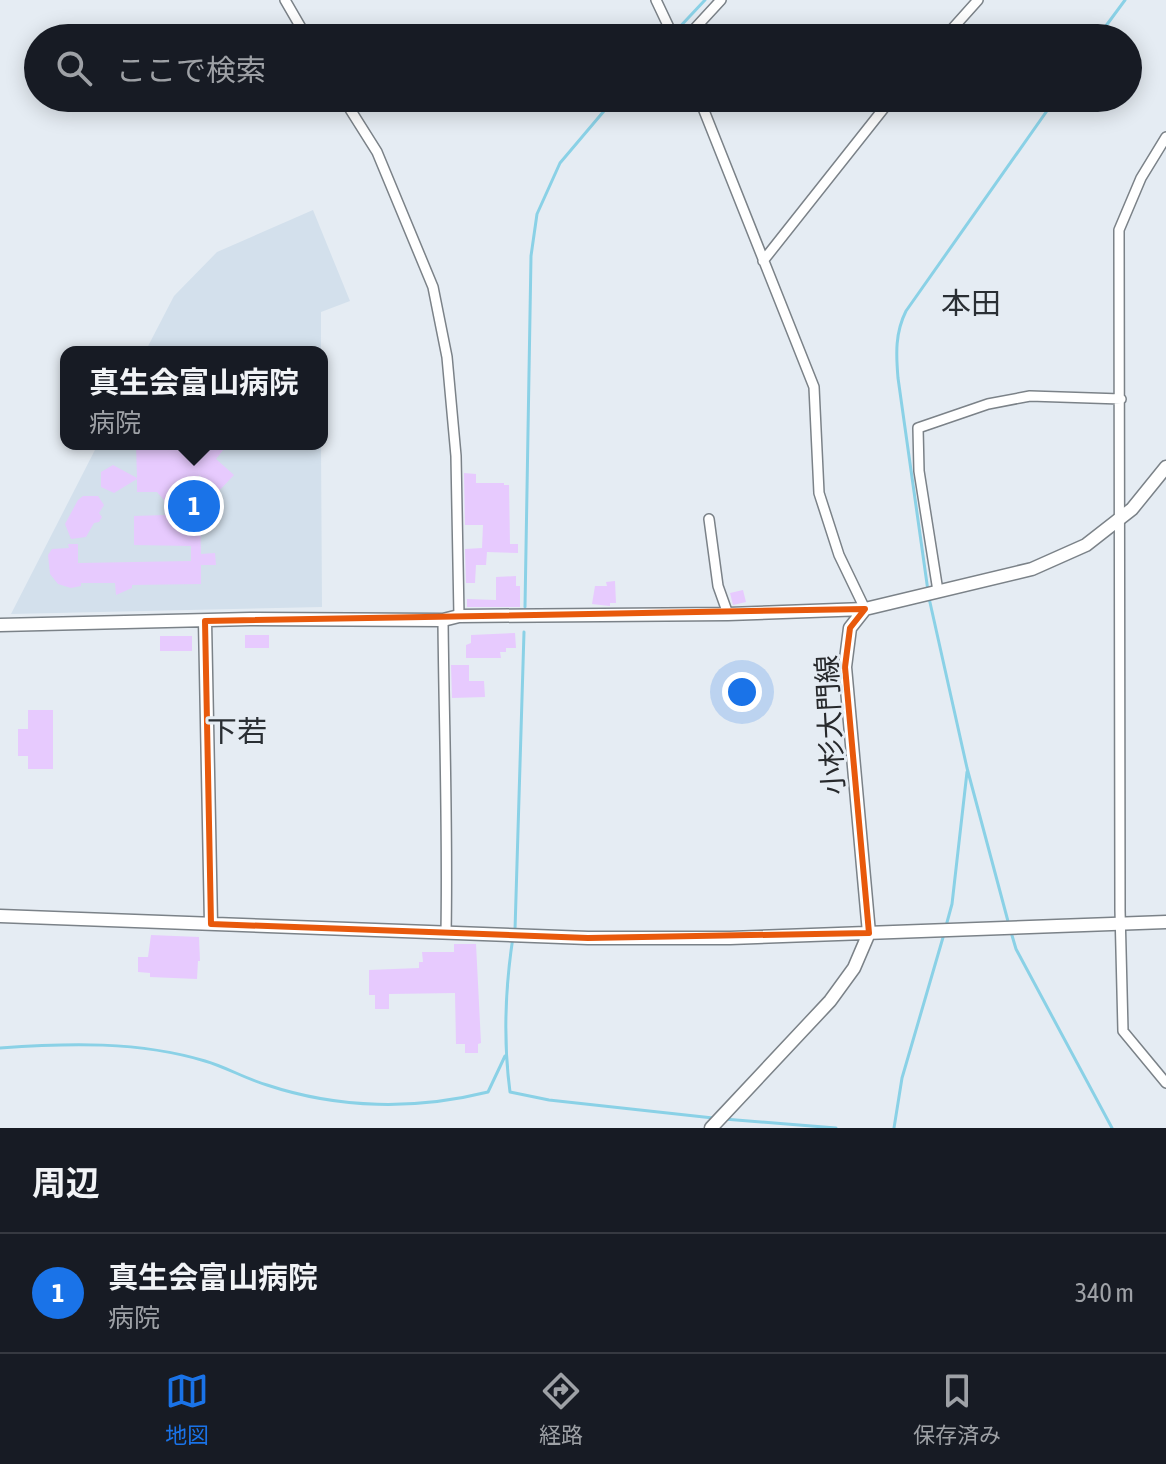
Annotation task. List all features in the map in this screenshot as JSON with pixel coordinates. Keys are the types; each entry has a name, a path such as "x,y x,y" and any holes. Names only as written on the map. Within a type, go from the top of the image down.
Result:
{"street":[{"path":"285,0 299,24"},
{"path":"656,0 667,24"},
{"path":"699,24 721,0"},
{"path":"957,24 978,0"},
{"path":"352,112 377,152 433,287 447,357 456,456 459,616"},
{"path":"704,112 814,387 819,493 839,555 865,609"},
{"path":"763,261 881,112"},
{"path":"1166,137 1141,178 1119,230 1120,924 1123,1031 1166,1083"},
{"path":"938,591 919,471 918,428 988,404 1030,396 1121,399"},
{"path":"0,625 250,619 443,620 459,616 728,614 865,609 1032,569 1086,545 1121,519 1166,467"},
{"path":"709,519 718,586 728,614"},
{"name":"小杉大門線","path":"711,1128 830,1001 854,968 869,933 845,667 850,628 865,609"},
{"path":"443,620 447,781 446,933"},
{"path":"205,621 211,924"},
{"path":"0,916 588,938 730,938 1166,922"}],"highlighted area":[{"path":"865,609 850,628 845,667 869,933 588,938 211,924 205,621"}],"shaded area":[{"path":"313,210 350,301 321,312 321,346 148,346 174,296 217,252"},
{"path":"95,450 321,450 322,607 11,614"}],"building":[{"path":"136,450 223,450 216,459 234,475 217,493 199,475 201,554 215,553 216,565 201,565 201,584 132,585 132,588 116,595 115,583 81,583 81,586 71,588 58,584 50,574 48,555 52,549 69,548 68,544 78,544 78,563 191,561 191,546 134,545 134,516 165,515 164,500 157,492 137,492 137,479 114,493 101,487 101,472 113,465 137,478"},
{"path":"464,473 476,474 476,483 509,485 510,544 518,544 518,553 487,552 486,565 476,565 475,583 466,583 465,549 482,548 483,525 465,525"},
{"path":"83,496 98,496 104,505 99,513 102,517 94,523 86,537 71,539 65,524"},
{"path":"516,576 516,586 520,586 520,607 467,607 467,599 496,600 496,577"},
{"path":"615,581 616,603 610,603 610,606 592,604 595,586 607,586 606,582"},
{"path":"743,590 746,602 733,605 730,593"},
{"path":"515,633 516,648 506,648 506,652 500,652 501,658 466,658 466,645 471,643 471,635"},
{"path":"245,635 269,635 269,648 245,648"},
{"path":"160,636 192,636 192,651 160,651"},
{"path":"451,665 469,665 469,681 484,681 485,697 452,698"},
{"path":"28,710 53,710 53,769 28,769 28,756 18,756 18,729 28,729"},
{"path":"151,935 199,937 197,979 150,977 150,973 138,972 138,957 148,957"},
{"path":"454,944 476,944 481,1043 478,1044 478,1053 465,1053 465,1044 456,1044 455,993 389,994 389,1009 375,1009 375,995 369,995 369,970 419,968 419,962 423,962 422,952 454,952"}],"waterway":[{"path":"682,24 705,0"},
{"path":"1107,24 1125,0"},
{"path":"525,607 531,256 537,214 560,163 603,112"},
{"path":"928,591 898,378 900,327 906,311 1046,112"},
{"path":"929,598 967,768 1009,925"},
{"path":"515,930 524,632"},
{"path":"946,926 952,904 967,772"},
{"path":"1011,932 1016,949 1112,1128"},
{"path":"894,1128 902,1078 944,934"},
{"path":"513,937 506,1014 510,1092 549,1100 713,1118"},
{"path":"0,1048 77,1045 155,1050 205,1061 294,1093 350,1103 378,1104 433,1102 488,1092 505,1056"},
{"path":"724,1119 836,1128"}],"place":[{"name":"真生会富山病院","path":"194,506"}],"district":[{"name":"本田","path":"971,304"},
{"name":"下若","path":"237,732"}]}
